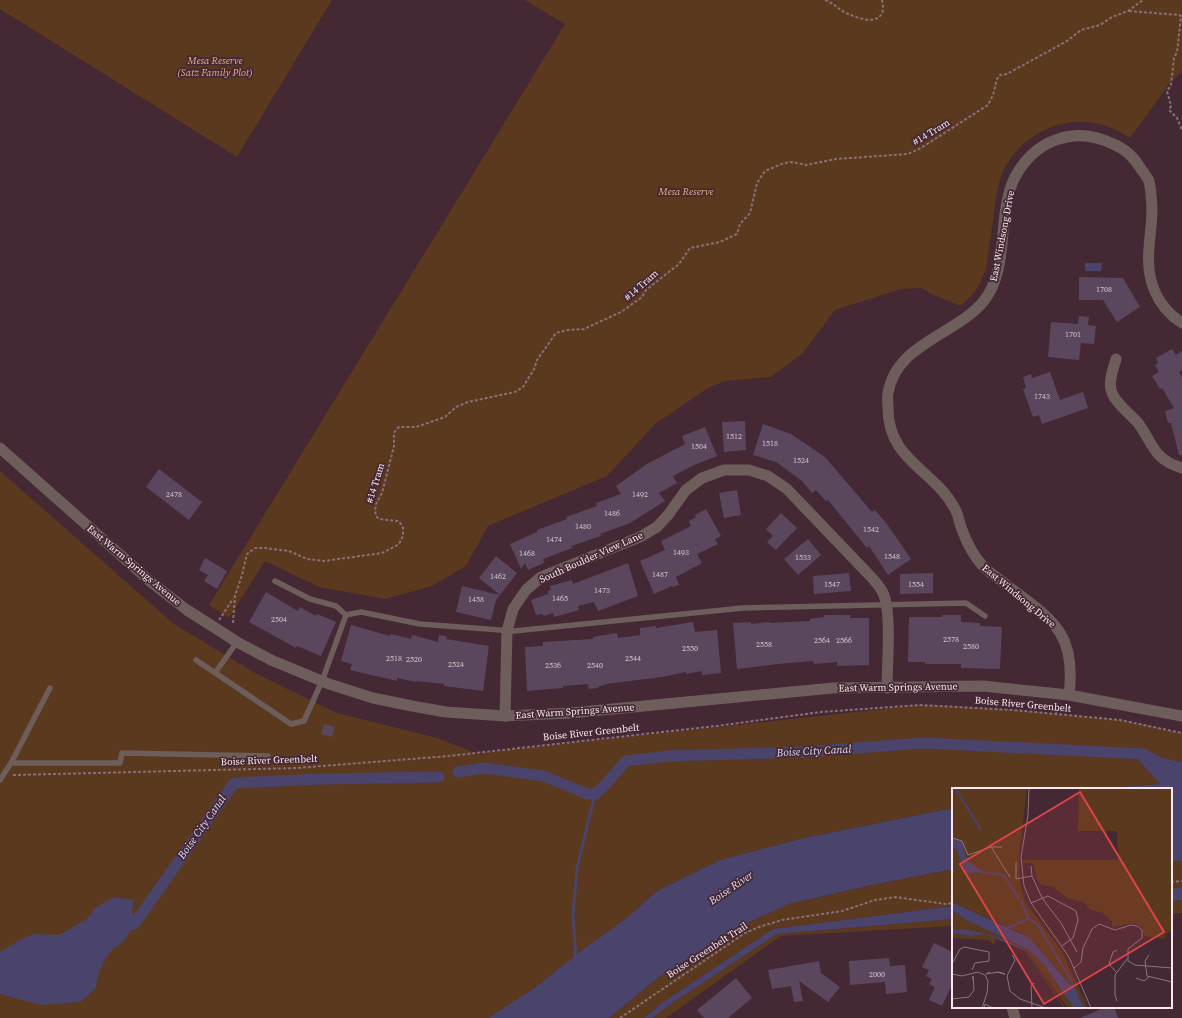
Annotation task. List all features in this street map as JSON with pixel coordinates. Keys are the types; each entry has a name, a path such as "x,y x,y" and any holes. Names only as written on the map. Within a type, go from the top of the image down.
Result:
{"street":[{"name":"East Windsong Drive","path":"1069,695 1071,666 1065,641 1058,628 1047,617 983,566 970,550 956,509 942,490 905,456 894,438 888,416 888,393 894,375 903,362 916,350 975,310 993,287 997,274 1007,205 1013,183 1022,166 1031,155 1043,146 1058,139 1072,136 1101,138 1126,150 1136,161 1149,182 1153,208 1148,270 1153,290 1162,305 1182,323"},
{"path":"1116,359 1110,382 1113,395 1138,423 1160,458 1172,465 1182,468"},
{"name":"East Warm Springs Avenue","path":"0,448 152,583 187,610 237,642 271,660 322,681 373,698 446,712 505,716 571,713 833,688 983,686 1069,695 1182,716"},
{"name":"South Boulder View Lane","path":"505,716 507,631 513,609 526,590 541,577 640,537 657,527 668,515 686,490 702,478 724,470 749,470 768,476 788,489 874,580 883,592 887,605 888,617 887,688"},
{"path":"1012,1008 1015,1018"}],"lane":[{"path":"275,581 310,599 336,606 346,615"},
{"path":"346,615 361,612 420,624 507,631 743,608 966,603 985,616"},
{"path":"196,660 291,724 304,721 322,681 346,615"},
{"path":"215,673 237,642"},
{"path":"1,777 11,763 50,688"},
{"path":"11,763 120,763 122,753 268,756"}],"path":[{"path":"826,0 845,13 867,20 876,19 880,16 883,11 882,0"},
{"name":"#14 Tram","path":"214,627 224,611 232,603 242,575 247,554 255,548 289,551 308,559 324,561 382,554 396,546 401,541 403,535 403,528 401,524 398,521 379,519 376,516 375,511 376,504 382,494 394,446 394,433 396,430 399,427 416,427 445,417 456,407 468,402 515,392 522,387 534,369 537,360 556,333 568,330 584,329 621,312 642,297 646,290 679,264 690,248 720,242 737,234 740,224 750,213 755,189 765,171 784,163 792,162 806,165 836,159 908,154 921,148 988,106 993,96 997,79 1000,76 1007,74 1067,41 1081,30 1100,25 1112,17 1128,11 1144,0"},
{"path":"1128,11 1181,16 1177,52 1174,58 1171,85 1167,91 1170,106 1169,110 1177,118 1182,130"},
{"name":"#14 Tram","path":"233,623 235,596"},
{"name":"Boise River Greenbelt","path":"1,777 297,768 449,756 716,726 820,712 920,704 1013,710 1120,720 1182,733"},
{"path":"1056,714 1058,705"},
{"path":"1172,882 1182,881"},
{"name":"Boise Greenbelt Trail","path":"620,1018 745,933 759,927 782,920 842,912 875,900 895,897 952,904"}],"green space":[{"name":"Mesa Reserve (Satz Family Plot)","path":"0,0 332,0 237,157 0,9"},
{"name":"Mesa Reserve","path":"525,0 1182,0 1182,71 1170,83 1130,138 1103,125 1088,122 1073,122 1058,125 1044,131 1030,139 1019,149 1009,160 999,183 987,264 983,277 974,293 960,306 921,288 901,289 835,310 803,353 771,377 725,381 708,388 655,424 607,476 488,526 466,566 432,586 385,599 319,587 265,561 229,618 209,605 565,24"},
{"path":"0,471 174,624 257,674 337,713 437,738 484,756 481,753 920,705 1013,710 1120,720 1182,733 1182,762 1144,754 1139,761 1160,784 1108,788 952,788 952,808 804,838 720,860 657,891 628,917 585,948 533,989 488,1018 0,1018"},
{"path":"1172,861 1182,861 1182,887 1172,888"},
{"path":"948,870 952,871 952,906 773,929 662,1003 644,1018 609,1018 659,977 736,928 789,904 867,886"},
{"path":"1182,900 1182,913 1172,914 1172,901"},
{"path":"952,919 952,926 781,936 666,1018 653,1018 665,1008 777,934"}],"water":[{"path":"1085,263 1102,263 1101,271 1085,271"},
{"path":"1144,754 1182,762 1182,861 1172,861 1172,788 1108,788 1160,784 1139,761"},
{"name":"Boise River","path":"952,808 952,871 948,870 867,886 789,904 736,928 659,977 609,1018 488,1018 533,989 585,948 628,917 657,891 720,860 804,838"},
{"path":"1182,887 1182,900 1172,901 1172,888"},
{"path":"114,897 134,900 132,911 135,923 124,941 113,949 105,959 99,972 95,989 80,1002 41,1005 0,994 0,952 20,940 34,934 59,935 87,919 95,908"},
{"path":"952,906 952,919 777,934 665,1008 653,1018 644,1018 662,1003 773,929"}],"building":[{"path":"1079,277 1123,278 1140,307 1117,322 1103,300 1079,300"},
{"path":"1079,316 1089,317 1088,325 1096,326 1094,344 1081,343 1079,360 1048,357 1051,322 1078,324"},
{"path":"1172,349 1176,355 1182,351 1182,370 1179,372 1182,377 1182,455 1179,455 1171,423 1168,423 1165,411 1174,408 1162,388 1160,389 1152,376 1159,372 1155,365 1158,363 1156,358"},
{"path":"1050,372 1060,400 1083,392 1088,408 1042,424 1039,415 1033,417 1023,389 1026,388 1023,377 1031,374 1032,378"},
{"path":"745,421 746,450 724,452 722,422"},
{"path":"763,424 791,434 825,457 872,512 875,510 887,524 911,559 888,575 869,546 867,548 828,500 826,501 816,490 812,493 802,481 776,462 753,455"},
{"path":"705,427 717,456 694,465 673,476 677,483 659,493 665,501 630,523 600,534 601,536 571,546 572,548 543,559 544,563 528,570 525,563 521,569 510,544 537,532 537,530 567,519 566,517 597,506 596,503 621,494 616,486 647,464 685,444 682,436"},
{"path":"159,469 202,502 189,520 146,487"},
{"path":"737,490 741,515 724,518 719,493"},
{"path":"706,509 721,536 715,539 718,544 697,554 702,563 676,577 679,585 672,586 654,594 640,561 665,550 661,541 691,526 689,521 696,517 695,515"},
{"path":"781,513 797,528 776,550 767,542 773,536 766,529"},
{"path":"808,539 821,555 798,575 784,559"},
{"path":"496,556 517,573 500,595 479,578"},
{"path":"205,558 227,571 217,589 204,581 208,575 199,570"},
{"path":"628,563 638,596 598,611 594,602 578,606 579,610 554,617 553,613 544,616 542,614 536,615 531,600 548,594 548,591 551,590 550,586 572,580 573,584"},
{"path":"849,573 851,591 814,594 813,576"},
{"path":"933,573 933,593 900,594 900,574"},
{"path":"462,586 500,595 496,600 491,620 456,612"},
{"path":"266,592 298,611 300,607 316,616 317,614 336,622 321,656 297,646 296,648 249,622"},
{"path":"824,615 850,615 850,618 869,618 869,665 837,666 837,662 814,664 813,661 737,669 733,623 751,622 751,624 810,621 810,619 824,617"},
{"path":"942,615 961,615 961,622 980,623 980,626 1002,627 1000,669 961,668 961,664 925,664 925,662 908,662 909,617 942,617"},
{"path":"693,622 695,632 717,630 721,673 702,675 702,671 686,674 686,672 662,677 606,684 598,688 589,689 588,684 527,691 525,647 543,646 543,642 593,639 593,637 617,633 618,638 640,635 640,628 656,626 656,628"},
{"path":"351,625 390,636 391,634 411,639 412,635 438,642 439,635 447,636 446,639 489,646 483,691 397,678 397,681 350,670 352,664 341,661"},
{"path":"324,724 335,727 332,737 321,734"},
{"path":"934,943 952,952 952,985 942,1006 929,1000 935,987 929,984 932,979 926,976 929,970 922,967"},
{"path":"889,958 890,966 905,965 907,992 886,994 885,982 850,985 849,961"},
{"path":"819,961 821,973 840,987 828,1002 799,981 803,1001 794,1002 791,986 772,989 768,970"},
{"path":"736,978 752,998 728,1018 704,1018 697,1010"},
{"path":"1104,1008 1114,1008 1118,1018 1080,1018"}],"waterway":[{"name":"Boise City Canal","path":"458,772 484,768 544,776 587,794 595,794 626,761 668,756 803,752 924,743 1144,754 1182,776"},
{"name":"Boise City Canal","path":"121,928 135,923 234,783 323,779 439,777"},
{"path":"576,958 573,915 577,868 595,794"}]}
